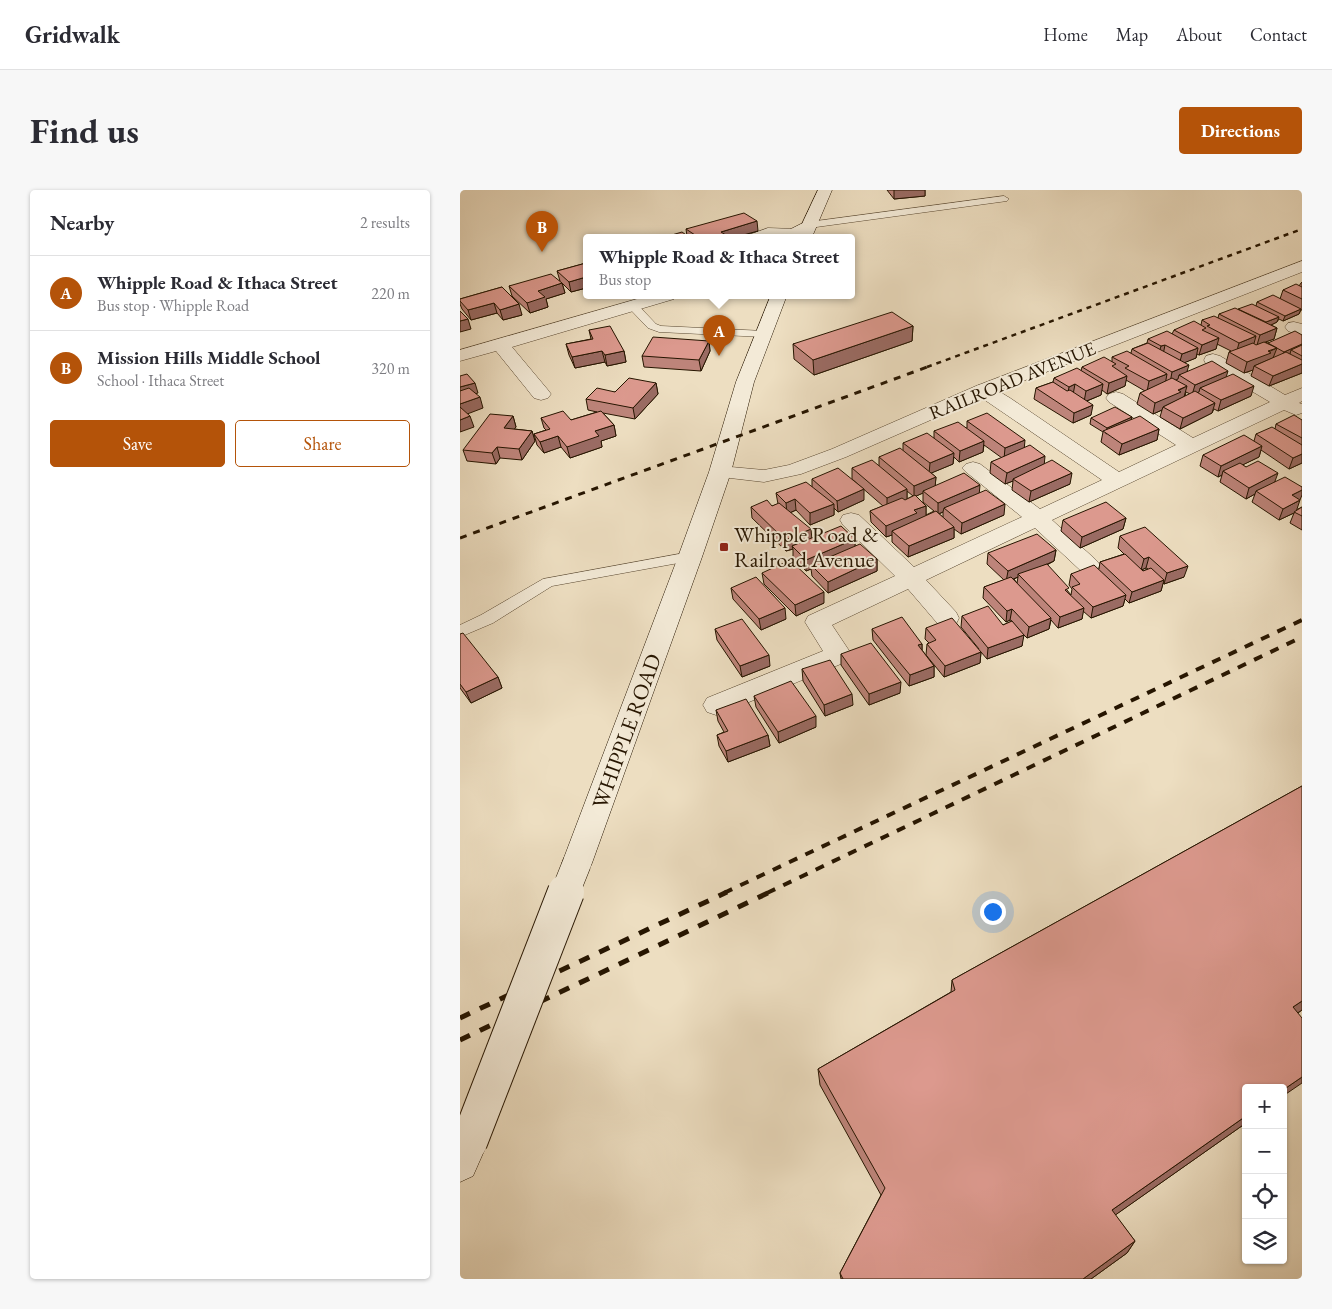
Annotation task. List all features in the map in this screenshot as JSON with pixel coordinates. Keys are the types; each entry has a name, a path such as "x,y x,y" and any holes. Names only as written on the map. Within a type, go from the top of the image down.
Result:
{"street":[{"path":"798,233 825,190"},
{"name":"RAILROAD AVENUE","path":"720,472 764,476 794,470 839,453 983,390 1302,266"},
{"path":"460,356 652,299"},
{"name":"WHIPPLE ROAD","path":"465,1152 577,864 690,557 720,472 746,382 778,299"},
{"path":"500,344 541,394"},
{"path":"1213,360 1296,403"},
{"path":"983,390 1117,480"},
{"path":"1116,398 1192,446"},
{"path":"716,705 839,654 817,622 1117,480 1192,446 1296,403"},
{"path":"973,468 1038,518 1088,565"},
{"path":"851,520 911,578 947,618"}],"lane":[{"path":"758,234 768,231 798,233 1004,199"},
{"path":"632,305 652,326 659,328 765,334"},
{"path":"460,632 487,619 548,582 690,557"}],"building":[{"path":"744,213 757,221 721,232 724,234 694,234 686,229"},
{"path":"583,264 583,278 569,282 557,271"},
{"path":"551,274 562,283 538,291 545,297 527,303 509,286"},
{"path":"1296,284 1302,287 1302,299 1283,290"},
{"path":"502,287 519,304 500,310 494,303 468,310 460,301 460,299"},
{"path":"1273,295 1301,309 1285,316 1257,302"},
{"path":"1252,304 1279,317 1266,322 1238,309"},
{"path":"1235,308 1277,328 1260,335 1219,314"},
{"path":"460,311 468,319 460,321"},
{"path":"892,312 913,326 813,360 793,344"},
{"path":"1214,316 1256,336 1239,343 1207,326 1210,325 1202,320"},
{"path":"1194,321 1206,328 1202,330 1219,338 1202,345 1174,330"},
{"path":"610,326 624,351 605,355 602,351 572,357 566,344 593,339 589,330"},
{"path":"1167,331 1198,348 1182,354 1148,339"},
{"path":"1295,331 1302,335 1302,344 1284,352 1268,343"},
{"path":"653,337 709,341 699,360 642,356"},
{"path":"1264,342 1277,348 1268,351 1271,353 1247,362 1229,352 1253,343 1256,345"},
{"path":"1148,343 1189,365 1172,372 1132,349"},
{"path":"1302,345 1302,356 1291,350"},
{"path":"1127,351 1167,374 1149,381 1125,368 1129,366 1112,357"},
{"path":"1286,352 1302,360 1302,364 1273,376 1254,366"},
{"path":"1104,357 1116,364 1112,366 1127,376 1109,383 1082,367"},
{"path":"1212,361 1228,371 1195,385 1179,375"},
{"path":"1077,368 1103,384 1086,391 1075,384 1069,387 1054,378"},
{"path":"467,374 475,383 460,387 460,376"},
{"path":"1233,374 1254,386 1221,400 1200,388"},
{"path":"629,378 656,383 633,408 586,399 597,388 615,392"},
{"path":"1172,378 1187,386 1178,390 1181,392 1155,403 1140,393"},
{"path":"1053,382 1067,391 1070,390 1093,405 1074,413 1036,388"},
{"path":"469,388 480,397 460,404 460,391"},
{"path":"1195,391 1215,403 1183,418 1163,407"},
{"path":"460,407 470,416 460,420"},
{"path":"1115,407 1132,417 1107,428 1091,418"},
{"path":"563,411 571,420 601,411 614,425 595,431 599,436 567,447 558,436 540,442 534,434 550,429 541,418"},
{"path":"987,413 1025,440 1005,448 967,421"},
{"path":"490,414 513,416 504,428 532,431 519,449 497,447 492,453 463,450"},
{"path":"1294,415 1302,420 1302,438 1276,424"},
{"path":"1140,416 1159,429 1122,444 1103,431"},
{"path":"958,422 984,441 960,451 934,431"},
{"path":"1272,427 1302,445 1302,454 1293,458 1256,434"},
{"path":"927,433 954,453 930,463 903,443"},
{"path":"1244,435 1262,446 1221,466 1203,455"},
{"path":"1030,445 1045,456 1007,473 991,462"},
{"path":"900,448 936,477 914,486 879,457"},
{"path":"872,460 907,489 887,498 852,468"},
{"path":"1052,460 1072,473 1031,491 1013,479"},
{"path":"1258,461 1278,473 1249,488 1223,471 1240,463 1246,467"},
{"path":"838,468 864,489 837,501 812,479"},
{"path":"964,473 980,485 938,503 923,491"},
{"path":"1285,477 1302,487 1302,490 1292,495 1300,500 1283,509 1256,491"},
{"path":"806,482 834,504 810,513 795,499 786,503 776,493"},
{"path":"986,490 1005,504 962,523 944,508"},
{"path":"915,495 926,506 914,510 917,513 886,526 870,511 902,498 905,500"},
{"path":"767,500 772,506 779,503 811,529 785,540 751,507"},
{"path":"1106,502 1126,518 1082,537 1063,520"},
{"path":"1302,507 1302,516 1294,512"},
{"path":"936,511 954,527 909,546 892,531"},
{"path":"841,526 855,539 806,560 792,546"},
{"path":"1145,527 1188,566 1167,573 1149,557 1144,559 1120,536"},
{"path":"1037,534 1056,550 1008,571 988,553"},
{"path":"860,544 877,559 828,582 811,565"},
{"path":"1125,554 1143,571 1151,568 1164,580 1132,592 1100,562"},
{"path":"790,560 824,592 795,605 762,573"},
{"path":"1047,564 1069,588 1065,590 1084,608 1060,617 1018,574"},
{"path":"1094,565 1126,595 1093,607 1072,587 1080,584 1071,574"},
{"path":"756,577 785,608 759,619 731,588"},
{"path":"1011,577 1051,618 1029,627 1012,609 1007,611 984,587"},
{"path":"988,606 1003,625 1012,621 1024,635 988,648 962,616"},
{"path":"902,617 922,644 918,645 934,666 910,675 872,629"},
{"path":"952,618 981,652 945,666 927,644 936,640 926,628"},
{"path":"742,619 769,655 740,666 715,629"},
{"path":"463,633 498,677 466,692 460,684 460,634"},
{"path":"871,643 901,682 869,694 841,654"},
{"path":"830,660 852,694 824,705 802,669"},
{"path":"791,681 816,716 778,732 754,696"},
{"path":"746,699 768,735 726,751 717,735 728,731 716,710"},
{"path":"1302,786 1302,1001 1293,1007 1302,1018 1302,1077 1287,1087 1287,1084 1242,1084 1242,1119 1112,1210 1135,1241 1083,1279 843,1279 840,1273 885,1188 818,1069 955,990 952,980"}],"railway":[{"path":"927,367 1302,229"},
{"path":"460,538 930,366"},
{"path":"724,893 1302,620"},
{"path":"767,893 1302,637"},
{"path":"460,1018 727,892"},
{"path":"460,1040 770,892"}],"place":[{"name":"Mission Hills Middle School","path":"542,252"},
{"name":"Whipple Road & Ithaca Street","path":"719,356"},
{"name":"Whipple Road & Railroad Avenue","path":"724,547"}]}
